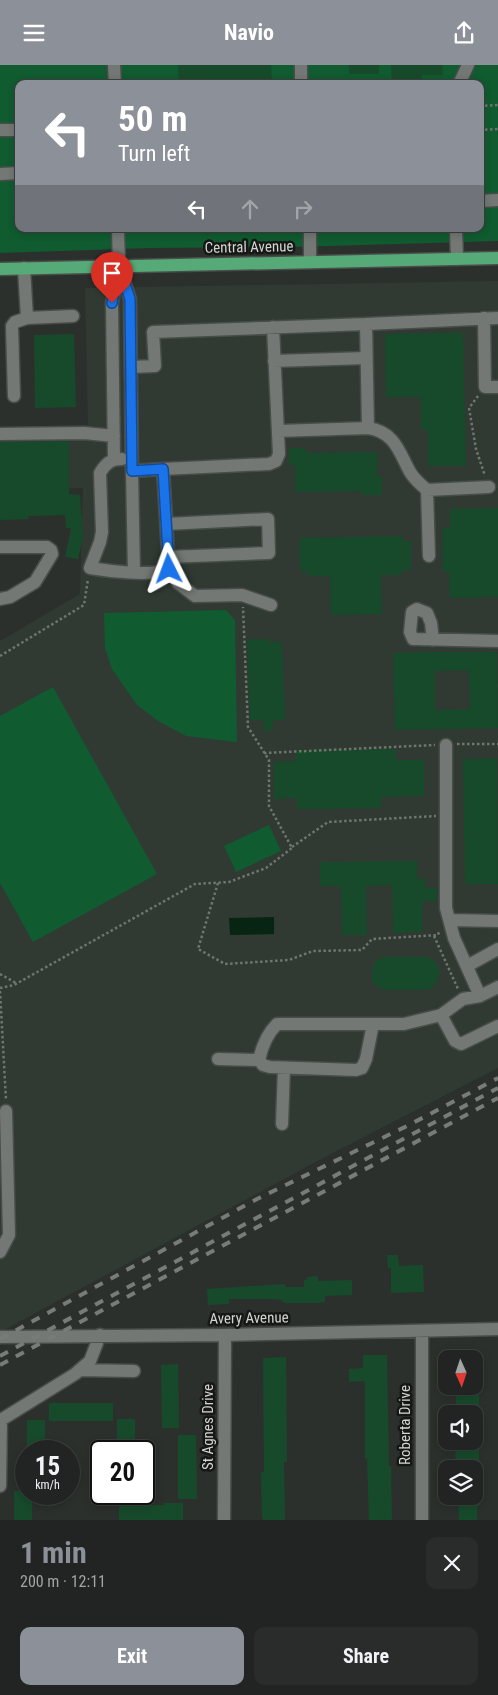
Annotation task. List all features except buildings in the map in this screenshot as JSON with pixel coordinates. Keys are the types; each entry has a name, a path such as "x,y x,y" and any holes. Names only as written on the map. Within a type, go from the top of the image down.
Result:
{"main road":[{"name":"Central Avenue","path":"0,269 498,258"}],"street":[{"path":"114,65 115,80"},
{"path":"301,65 301,80"},
{"path":"461,80 468,65"},
{"path":"0,131 15,130"},
{"path":"0,174 15,173"},
{"path":"484,201 498,200"},
{"path":"114,459 112,303 119,266 118,232"},
{"path":"310,232 310,262"},
{"path":"456,232 457,259"},
{"path":"119,266 130,299 134,572"},
{"path":"24,268 27,318"},
{"path":"14,396 12,326 19,319 73,316"},
{"path":"484,318 492,387"},
{"path":"131,367 154,366 153,332 498,318"},
{"path":"366,324 368,429"},
{"path":"114,459 132,465 163,469 269,464 276,461 278,454 278,431 273,327"},
{"path":"274,361 366,358"},
{"path":"278,431 378,430 393,440 400,449 416,481 427,490 489,487"},
{"path":"0,434 84,433 114,436"},
{"path":"114,459 105,465 100,473 102,532 90,568 108,571 156,573 168,563 269,553 268,519 166,524"},
{"path":"163,469 168,563 178,583 195,596 242,595 271,605"},
{"path":"427,490 429,556"},
{"path":"0,547 47,547 51,550 52,554 35,581 10,597 0,599"},
{"path":"433,640 498,641"},
{"path":"446,745 448,914 454,938 480,996"},
{"path":"448,914 498,921"},
{"path":"467,966 498,949"},
{"path":"259,1060 261,1050 270,1031 277,1024 404,1024 441,1015 463,999 480,996 498,987"},
{"path":"441,1015 455,1041 461,1045 498,1026"},
{"path":"218,1059 259,1060 263,1065 270,1067 356,1070 362,1067 366,1059 373,1024"},
{"path":"282,1125 284,1067"},
{"path":"0,1252 9,1235 6,1111"},
{"name":"Avery Avenue","path":"0,1337 225,1335 498,1329"},
{"name":"Roberta Drive","path":"422,1331 422,1520"},
{"path":"0,1486 1,1421 80,1371 90,1361 100,1335"},
{"name":"St Agnes Drive","path":"224,1520 225,1335"},
{"path":"80,1371 134,1371"}],"path":[{"path":"484,106 498,105"},
{"path":"484,130 498,129"},
{"path":"489,487 476,449 469,408 492,387"},
{"path":"0,656 84,605 90,568"},
{"path":"242,595 248,727 269,760 269,806 292,847"},
{"path":"264,753 498,744"},
{"path":"0,987 16,983 195,885 230,882 266,868 328,822 442,815"},
{"path":"218,883 198,949 225,964 289,961 313,951 362,950 372,939 434,936 438,935 448,914"},
{"path":"434,936 463,999"},
{"path":"0,974 16,983"},
{"path":"0,991 6,1111"}],"shaded area":[{"path":"498,281 498,1068 323,1158 0,1332 0,641 80,594 83,488 0,489 0,427 88,425 85,288"},
{"path":"274,917 274,934 230,935 229,918"}],"green space":[{"path":"0,65 498,65 498,241 294,247 149,248 0,253"},
{"path":"226,610 235,620 237,742 186,736 158,721 137,705 112,669 105,648 104,613"},
{"path":"53,687 157,874 33,942 0,883 0,716"},
{"path":"269,825 281,851 236,872 224,846"}],"railway":[{"path":"0,1339 257,1199 409,1125 498,1078"},
{"path":"0,1356 498,1088"},
{"path":"0,1365 498,1098"}],"route":[{"path":"112,303 119,266 130,299 132,471 163,469 169,569"}]}
